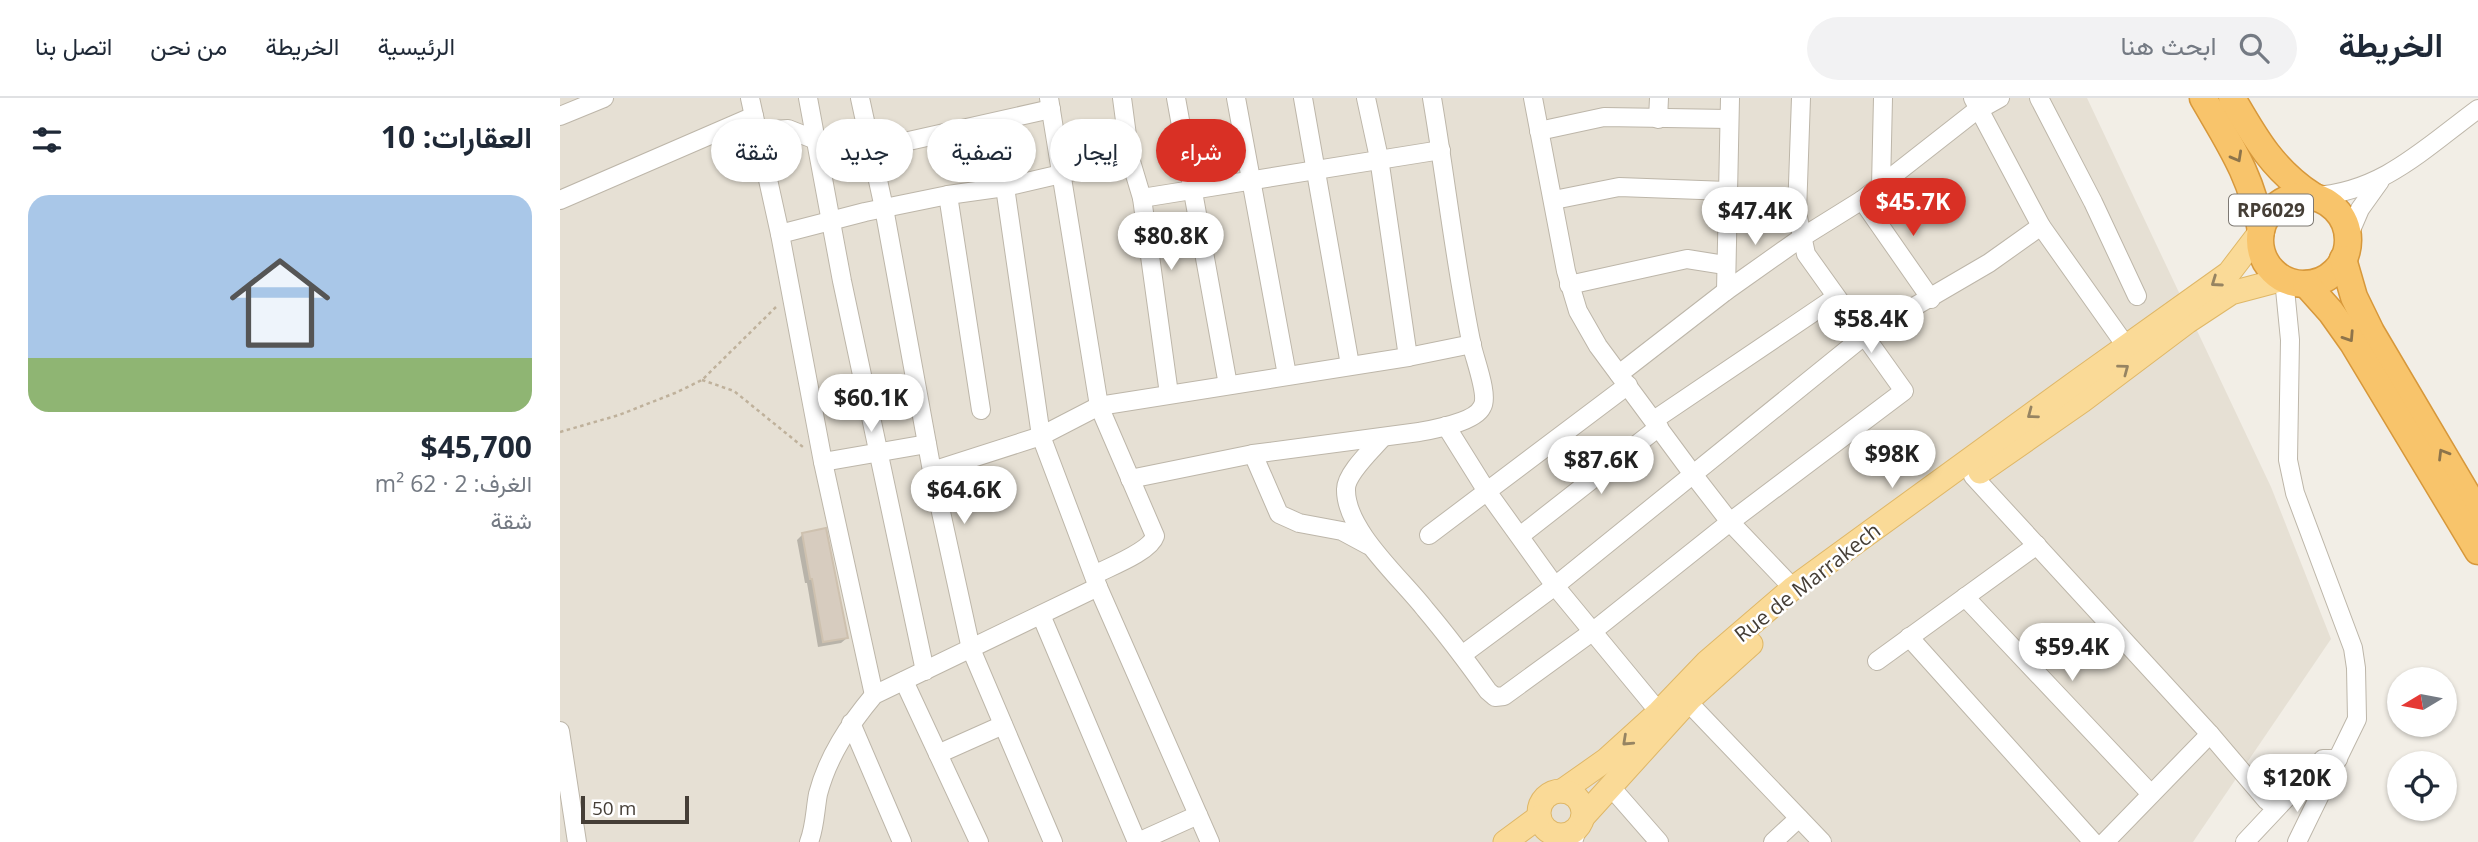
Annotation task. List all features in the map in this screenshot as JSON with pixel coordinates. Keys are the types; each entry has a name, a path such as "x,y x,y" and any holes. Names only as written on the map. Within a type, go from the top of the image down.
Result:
{"highway":[{"path":"2203,98 2243,166 2255,198 2261,230"},
{"path":"2232,98 2265,153 2279,170 2313,196"},
{"name":"RP6029","path":"2301,195 2313,196 2333,207 2345,226 2345,248 2328,276 2298,282 2274,272 2262,253 2261,230 2271,210 2280,203 2301,195"},
{"path":"2345,248 2354,297 2371,332 2478,513"},
{"path":"2298,282 2332,312 2353,343 2478,551"}],"main road":[{"name":"Rue de Marrakech","path":"1562,791 1606,760 1659,712 1707,662 1793,589 2230,273 2261,230"},
{"name":"Rue de Marrakech","path":"1559,832 1610,786 1688,702 1783,614 1908,521 2082,401 2187,322 2231,293 2298,282"},
{"name":"RP6029","path":"1559,832 1539,810 1549,794 1562,791"},
{"path":"1505,842 1559,832 1578,799 1562,791"}],"street":[{"path":"560,116 604,98"},
{"path":"808,98 816,140"},
{"path":"860,98 865,119"},
{"path":"1122,98 1125,119"},
{"path":"1176,98 1228,385"},
{"path":"1236,98 1287,375"},
{"path":"1303,98 1350,365"},
{"path":"1366,98 1378,158 1408,357"},
{"path":"1130,479 1253,454 1446,426 1477,414 1485,401 1472,344 1432,98"},
{"path":"1533,98 1569,285 1588,330 1730,522 1793,589"},
{"path":"1658,118 1659,98"},
{"path":"1726,291 1730,98"},
{"path":"1383,437 1349,477 1346,487 1347,501 1354,520 1372,547 1462,655 1488,691 1495,696 1504,696 1592,632 1730,522 1904,391 1806,254 1797,213 1801,98"},
{"path":"1881,187 1883,98"},
{"path":"1429,535 1623,379 1726,291 1801,238 1881,187 1976,104 2000,98"},
{"path":"2039,98 2093,202 2137,296"},
{"path":"913,139 1050,103"},
{"path":"1976,104 2041,226 2126,346"},
{"name":"RP6029","path":"2313,196 2342,193 2382,179 2478,109"},
{"path":"560,200 753,115 816,140"},
{"path":"753,115 792,292 823,462 874,695"},
{"path":"1539,131 1604,117 1729,119"},
{"path":"1142,198 1441,150"},
{"path":"780,234 884,208 1005,187 1050,176"},
{"name":"RP6029","path":"2345,248 2360,209 2382,179"},
{"path":"823,182 925,671"},
{"path":"879,182 932,471 971,649 1053,842"},
{"path":"809,842 819,793 835,749 851,723 874,695 1041,615 1153,542 1153,529 1100,406 1063,182"},
{"path":"1137,182 1142,198 1169,394"},
{"path":"1005,187 1041,436 1096,581 1210,842"},
{"path":"1554,200 1619,187 1728,191"},
{"path":"948,195 981,410"},
{"path":"1862,200 1931,299"},
{"path":"1462,655 1555,586 1864,336 1989,263 2041,226"},
{"path":"1569,285 1687,259 1726,265"},
{"path":"2297,842 2357,719 2353,648 2295,493 2288,460 2290,341 2298,282"},
{"path":"1520,536 1656,423 1836,297"},
{"path":"932,471 1041,436 1100,406 1408,357 1472,344"},
{"path":"1446,426 1486,490 1555,586 1659,712"},
{"path":"823,462 927,444"},
{"path":"1253,454 1279,514 1299,523 1342,531 1372,547"},
{"path":"1973,476 2210,734 2267,801"},
{"path":"1877,661 2037,545"},
{"path":"1965,597 2151,794"},
{"path":"1041,615 1137,842 1198,815"},
{"path":"1909,637 2093,842"},
{"path":"904,681 972,840"},
{"path":"1688,702 1822,842"},
{"path":"851,723 902,842"},
{"path":"937,754 1003,725"},
{"path":"2105,842 2210,734"},
{"path":"561,739 577,842"},
{"path":"2245,842 2323,759 2338,760"},
{"path":"1610,786 1659,842"},
{"path":"1773,842 1799,818"}],"path":[{"path":"560,432 619,415 702,380 792,292"},
{"path":"702,380 734,391 823,462"}],"shaded area":[{"path":"560,98 2087,98 2271,487 2331,639 2193,842 560,842"}],"building":[{"path":"826,528 848,638 823,642 802,533"}]}
